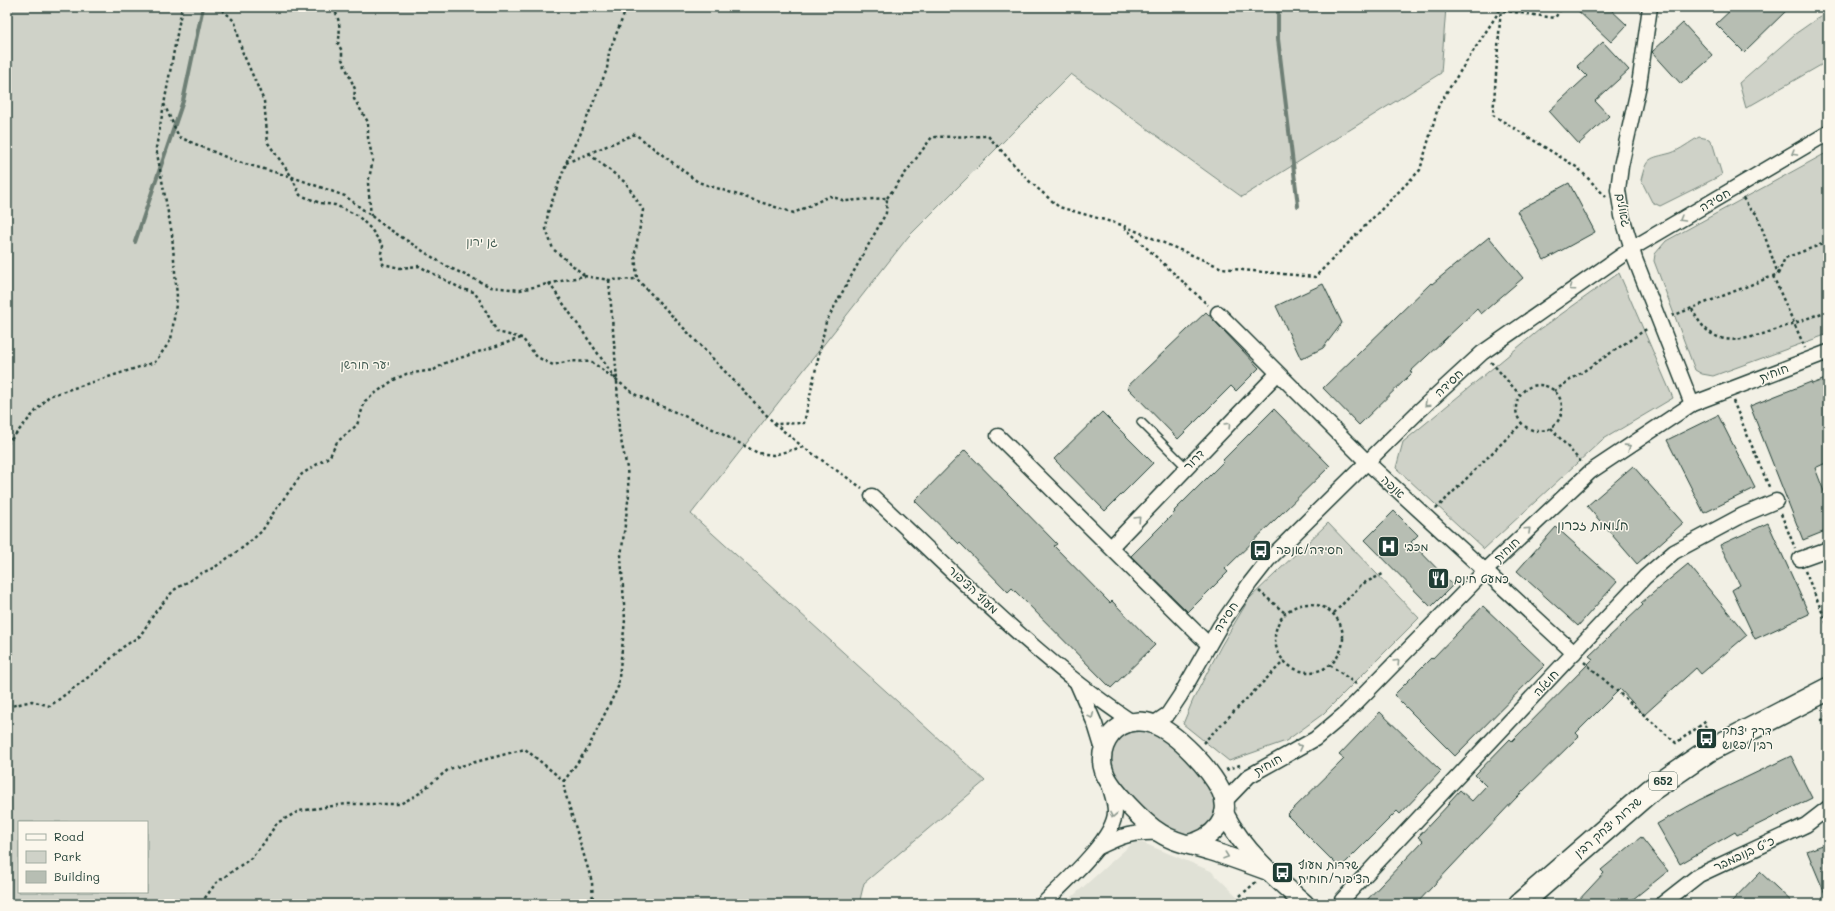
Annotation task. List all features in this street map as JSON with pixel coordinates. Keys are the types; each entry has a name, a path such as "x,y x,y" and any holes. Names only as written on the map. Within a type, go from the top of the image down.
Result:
{"main road":[{"name":"שדרות יצחק רבין","path":"1520,904 1650,790 1708,751 1828,689"}],"street":[{"name":"גאולים","path":"1650,7 1639,85 1621,166 1618,190 1622,216 1631,249 1692,404"},
{"name":"חסידה","path":"1153,724 1168,714 1180,696 1208,644 1250,583 1268,560 1420,410 1482,353 1631,249 1740,192 1828,133"},
{"name":"אנפה","path":"1218,313 1426,519 1574,653"},
{"name":"חוחית","path":"1224,808 1249,776 1315,739 1367,693 1484,572 1590,472 1692,404 1828,352"},
{"name":"דרור","path":"1111,547 1278,374"},
{"path":"998,436 1208,644"},
{"name":"מעוף הציפור","path":"872,496 1001,616 1076,683 1132,722"},
{"name":"חוגלה","path":"1342,900 1645,577 1674,552 1743,515 1776,501"},
{"path":"1800,559 1828,549"},
{"name":"מעוף הציפור","path":"1076,683 1095,724 1103,750"},
{"path":"1268,871 1178,842 1159,833 1126,803 1109,781 1104,771 1103,750 1107,740 1113,732 1132,722 1142,721 1153,724 1181,743 1192,754 1222,792 1224,808 1234,833 1268,871 1305,904"},
{"path":"1043,904 1098,847 1111,827 1115,812 1109,781"},
{"path":"1188,844 1201,841 1212,834 1220,824 1224,808"},
{"name":"כ\"ט בנובמבר","path":"1662,904 1699,875 1806,825 1828,808"},
{"path":"1098,847 1121,836 1138,832 1159,833"}],"lane":[{"path":"1141,422 1187,468"}],"path":[{"path":"7,444 49,396 154,362 171,340 176,297 172,234 156,148 182,7"},
{"path":"217,7 235,22 242,51 264,101 268,143 292,177 300,195 320,203 335,205 357,215 371,229 383,246 381,253 383,264 400,268 419,266 462,289 474,292 497,332 522,338 537,357 553,365 570,361 592,362 636,395 707,426 758,453 773,455 803,447"},
{"path":"333,7 336,12 341,32 338,44 342,51 342,59 355,89 354,99 368,122 368,138 374,160 368,183 371,216"},
{"path":"584,276 553,249 546,229 548,212 566,163 580,135 607,69 609,52 627,7"},
{"path":"1500,8 1554,18 1562,7"},
{"path":"1500,8 1493,115 1578,168 1622,216"},
{"path":"775,424 804,423 826,322 886,213 887,198 932,137 988,136 1028,180 1059,207 1122,225 1222,268 1315,277 1420,170 1439,104 1500,8"},
{"path":"164,104 179,137 235,161 292,177 345,196 371,216 446,266 491,287 520,290 584,276 609,280 637,279"},
{"path":"566,163 635,134 698,182 794,213 830,196 845,201 887,198"},
{"path":"589,154 626,183 643,210 634,253 637,279 775,424 803,447 872,496"},
{"path":"1740,192 1750,194"},
{"path":"1736,202 1740,192"},
{"path":"1740,192 1750,209 1757,214 1778,274"},
{"path":"1122,225 1218,313"},
{"path":"1554,391 1659,320 1692,309 1778,274 1785,258 1828,242"},
{"path":"1773,276 1809,360"},
{"path":"593,904 592,882 564,788 564,781 588,748 602,723 618,687 625,620 621,556 630,494 620,431 609,280"},
{"path":"549,283 617,381"},
{"path":"1692,309 1698,322 1708,333 1722,339 1734,341 1749,339 1828,311"},
{"path":"7,707 32,701 50,706 103,666 123,647 140,636 156,611 174,590 215,567 246,546 262,531 302,474 330,456 337,442 357,425 365,401 392,381 406,374 434,370 445,363 522,338"},
{"path":"1482,353 1520,395"},
{"path":"1487,367 1498,359"},
{"path":"1539,385 1554,391 1559,398 1562,410 1560,418 1551,428 1536,431 1522,423 1516,410 1520,395 1531,387 1539,385"},
{"path":"1426,519 1522,423"},
{"path":"1551,428 1590,472"},
{"path":"1334,614 1362,584 1382,574"},
{"path":"1250,583 1285,613"},
{"path":"1304,603 1315,603 1326,607 1341,623 1344,634 1343,646 1338,657 1322,670 1312,672 1292,668 1278,653 1275,642 1277,627 1285,613 1304,603"},
{"path":"1574,653 1676,743 1706,722 1708,751"},
{"path":"1192,754 1284,661"},
{"path":"1330,665 1367,693"},
{"path":"1828,715 1822,720 1828,720"},
{"path":"203,904 205,898 216,883 251,858 263,844 277,823 299,811 346,804 400,804 417,795 449,769 482,762 502,754 525,749 564,781"}],"shaded area":[{"path":"1136,840 1211,871 1245,904 1064,904"}],"green space":[{"name":"יער חורשן","path":"7,7 1446,7 1441,73 1242,197 1071,74 908,237 691,514 985,781 864,883 859,904 7,904"},
{"path":"1828,11 1828,61 1746,108 1739,83 1795,34"},
{"path":"1699,137 1709,139 1713,145 1722,175 1660,206 1652,202 1641,180 1647,162 1653,158 1678,150"},
{"path":"1828,152 1828,334 1713,376 1702,374 1695,370 1654,261 1655,254 1666,241"},
{"path":"1619,273 1673,398 1602,440 1484,549 1396,468 1403,442 1539,330"},
{"path":"1328,523 1419,618 1323,714 1286,741 1229,761 1183,724 1193,700 1221,646 1249,599"},
{"path":"1145,729 1160,734 1168,740 1193,765 1213,793 1216,799 1215,813 1208,825 1199,832 1188,836 1181,836 1172,834 1164,829 1140,808 1111,772 1110,755 1117,742 1129,733"}],"building":[{"path":"1574,7 1608,7 1627,25 1611,42"},
{"path":"1734,7 1790,7 1744,52 1716,24"},
{"path":"1683,23 1713,56 1681,84 1652,52"},
{"path":"1603,42 1629,70 1595,101 1609,116 1579,144 1549,111 1587,76 1577,66"},
{"path":"1569,183 1595,232 1544,260 1517,211"},
{"path":"1489,237 1523,278 1481,314 1477,309 1410,372 1412,373 1359,425 1323,388 1431,283 1432,284"},
{"path":"1323,284 1342,323 1323,348 1301,359 1276,306"},
{"path":"1206,312 1259,368 1236,391 1231,386 1178,439 1127,387"},
{"path":"1828,378 1828,462 1815,468 1828,502 1828,530 1803,540 1750,406 1811,382 1812,384"},
{"path":"1274,409 1330,466 1225,569 1228,572 1188,612 1131,556"},
{"path":"1102,412 1153,463 1105,511 1054,459"},
{"path":"1718,415 1755,488 1704,513 1667,440"},
{"path":"965,450 1057,544 1054,546 1110,603 1112,601 1155,645 1111,688 1012,588 1008,592 960,543 959,544 915,501"},
{"path":"1633,466 1683,523 1637,564 1587,506"},
{"path":"1394,511 1418,535 1411,542 1453,585 1431,607 1365,540"},
{"path":"1768,523 1809,614 1755,639 1732,590 1740,585 1720,545"},
{"path":"1556,527 1617,582 1578,626 1517,571"},
{"path":"1688,564 1747,635 1701,674 1696,668 1644,715 1620,689 1576,733 1579,736 1516,798 1416,904 1363,904 1423,841 1418,837 1450,803 1449,802 1460,790 1472,801 1486,786 1475,775 1510,739 1512,741 1593,659 1589,656 1643,605 1641,603"},
{"path":"1483,606 1545,665 1455,756 1394,695 1431,658 1432,659"},
{"path":"1380,712 1441,771 1400,814 1397,811 1340,868 1287,815 1344,759 1339,755"},
{"path":"1791,756 1812,798 1737,835 1735,832 1680,864 1657,824 1699,800"},
{"path":"1641,837 1668,871 1627,904 1575,904 1604,873 1601,870"},
{"path":"1828,843 1828,901 1807,851"},
{"path":"1760,872 1794,904 1729,904"}],"waterway":[{"path":"135,242 183,101 203,7"},
{"path":"1278,7 1278,39 1298,206"}],"place":[{"name":"מכבי","path":"1388,547"},
{"name":"חסידה/אנפה","path":"1261,550"},
{"name":"כמעט חינם","path":"1438,579"},
{"name":"דרך יצחק רבין/פשוש","path":"1706,738"},
{"name":"שדרות מעוף הציפור/חוחית","path":"1282,872"}],"district":[{"name":"חלומות זכרון","path":"1593,525"}],"park label":[{"name":"גן ירון","path":"482,242"}]}
